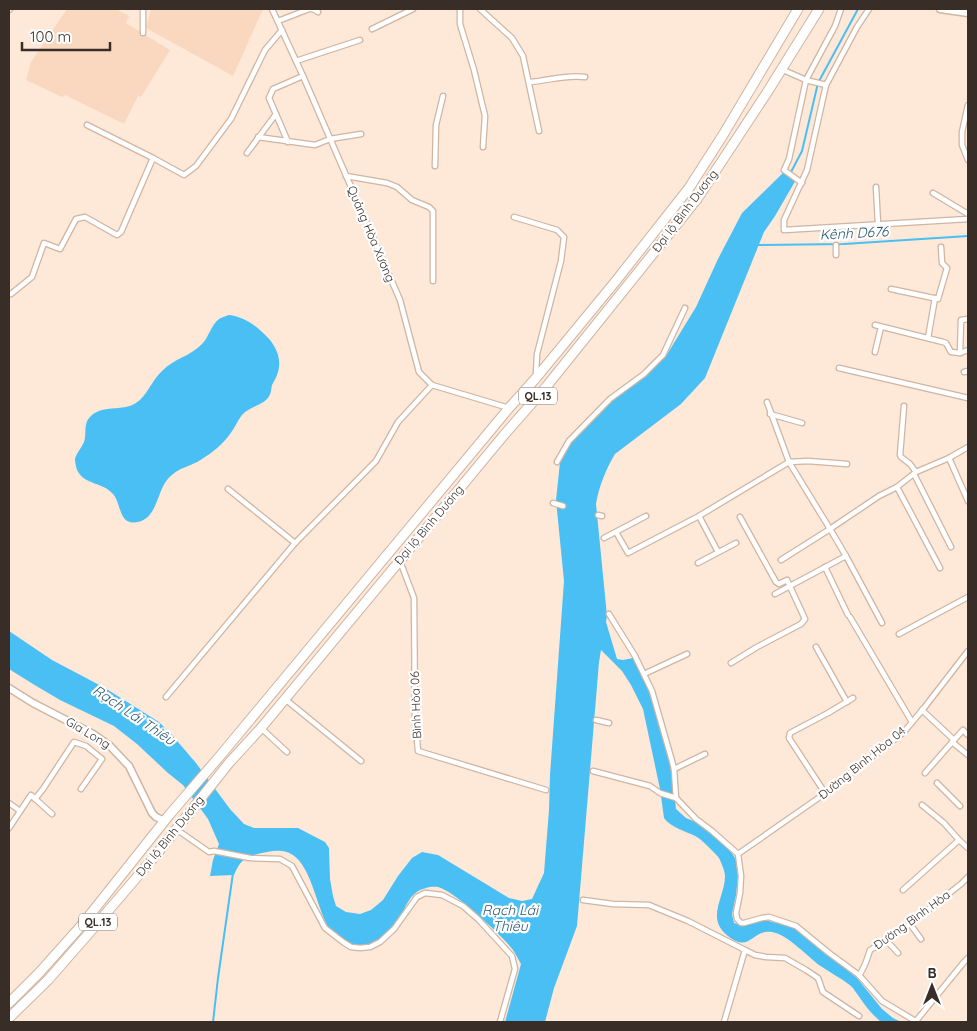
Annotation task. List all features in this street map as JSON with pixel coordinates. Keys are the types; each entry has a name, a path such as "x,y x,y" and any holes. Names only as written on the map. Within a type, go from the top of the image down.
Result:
{"highway":[{"name":"Đại lộ Bình Dương","path":"9,1002 39,973 81,926 168,818 536,378 689,188 798,9"},
{"name":"Đại lộ Bình Dương","path":"9,1018 54,973 149,862 229,763 261,728 504,434 546,387 697,199 819,9"},
{"path":"536,378 546,387"},
{"path":"378,566 389,574"},
{"path":"303,656 314,664"}],"street":[{"path":"143,9 143,33"},
{"name":"Quảng Hòa Xương","path":"272,9 400,300 419,372 432,385"},
{"path":"278,21 308,10 313,9 318,12"},
{"path":"372,29 413,9"},
{"path":"460,9 460,24 486,116 483,147"},
{"path":"480,9 512,38 519,48 526,65 539,131"},
{"path":"802,183 784,170 789,159 806,80 835,26 841,9"},
{"path":"870,9 857,28 826,85 810,159 802,183 784,220 784,230 968,219"},
{"path":"940,9 968,13"},
{"path":"87,125 184,175 196,166 232,119 265,50 282,30"},
{"path":"296,61 360,40"},
{"path":"781,69 806,80 826,85"},
{"path":"288,142 269,98 273,89 303,76"},
{"path":"529,82 570,76 585,77"},
{"path":"435,166 436,125 443,96"},
{"path":"968,105 962,132 962,145 968,160"},
{"path":"246,153 276,114"},
{"path":"258,137 315,146 330,139 361,134"},
{"path":"11,294 32,277 44,243 60,249 76,219 85,217 116,235 121,232 153,158"},
{"path":"346,176 387,183 397,187 412,200 429,207 433,211 433,281"},
{"path":"876,187 878,224"},
{"path":"933,193 968,214"},
{"path":"514,216 557,230 564,237 561,261 537,354 536,378"},
{"path":"835,227 835,234"},
{"path":"836,245 836,255"},
{"path":"891,288 938,299 947,268 942,263 941,247"},
{"path":"928,338 935,298"},
{"path":"557,462 569,441 610,399 644,374 663,356 685,308"},
{"path":"960,352 961,320 968,319"},
{"path":"875,325 946,343 951,352 968,350"},
{"path":"875,352 881,327"},
{"path":"839,368 968,398"},
{"path":"166,697 296,543 376,461 398,422 432,385 510,408"},
{"path":"766,402 789,462 846,556 882,623"},
{"path":"904,406 900,455 910,464 915,473 950,547"},
{"path":"770,414 802,423"},
{"path":"781,560 879,496 897,487 915,473 949,458 968,447"},
{"path":"949,458 968,499"},
{"path":"616,532 628,553 699,516 789,462 808,461 847,464"},
{"path":"897,487 940,568"},
{"path":"228,489 296,543"},
{"path":"554,503 563,506"},
{"path":"604,538 646,516"},
{"path":"699,516 718,552"},
{"path":"731,663 801,624 805,617 786,580 779,584 776,582 740,517"},
{"path":"698,563 736,543"},
{"path":"775,594 846,556"},
{"name":"Bình Hòa 06","path":"400,560 414,598 415,716 418,751 544,790"},
{"path":"825,567 849,616 912,722"},
{"path":"899,634 968,597"},
{"path":"609,614 635,656 652,691 674,769 676,798"},
{"path":"816,647 846,702"},
{"name":"Đường Bình Hòa 04","path":"738,854 903,733 968,652"},
{"path":"644,674 687,654"},
{"name":"Gia Long","path":"9,688 93,734 110,746 129,766 156,817 168,818"},
{"path":"825,792 789,738 790,733 852,698"},
{"path":"284,699 361,761"},
{"path":"922,710 968,755"},
{"path":"596,720 609,723"},
{"path":"261,728 287,752"},
{"path":"925,773 963,730 968,735"},
{"path":"35,799 74,742 86,746 102,759 81,789"},
{"path":"674,769 705,754"},
{"path":"593,771 650,786 660,793 676,798 696,819 738,854 742,876 736,913 738,921 744,923 769,917 796,926 829,954 859,975 882,1001 916,1022 968,958"},
{"path":"936,783 960,806"},
{"path":"9,828 31,795 52,814"},
{"path":"9,802 20,811"},
{"path":"922,805 944,823 968,848"},
{"path":"179,825 209,852 214,851 250,858 280,859 292,866 325,928 351,947 370,947 380,942 394,929 417,897 425,893 442,895 463,906 478,919 512,956 515,969 500,1022"},
{"path":"903,890 959,840"},
{"name":"Đường Bình Hòa","path":"859,975 867,961 870,950 887,941 910,924 966,879"},
{"path":"583,900 613,904 649,905 755,955 766,958 786,958 820,980 823,992 859,1016"},
{"path":"910,924 921,939"},
{"path":"887,941 898,954"},
{"path":"724,1022 745,950"}],"shaded area":[{"path":"67,9 116,9 129,16 126,23 170,50 141,97 138,96 124,124 65,95 62,97 26,80 31,62"},
{"path":"151,9 263,9 233,76 146,28"}],"water":[{"name":"Rạch Lái Thiêu","path":"785,171 797,178 764,232 705,378 681,404 615,454 603,478 596,504 607,616 606,622 617,659 633,658 650,692 672,770 676,809 686,818 698,823 716,837 737,861 738,877 732,914 734,923 743,926 765,920 795,928 857,978 882,1009 901,1022 881,1022 874,1016 851,986 819,965 784,937 772,932 765,932 741,943 735,941 721,929 717,915 725,876 721,862 715,853 700,839 675,827 664,818 660,789 643,709 622,671 601,650 577,926 554,988 545,1022 505,1022 521,964 513,950 500,935 455,896 445,890 438,887 424,888 413,895 395,927 373,943 359,948 349,945 333,934 327,924 307,873 292,854 276,851 256,854 241,862 234,875 210,876 219,844 208,819 183,785 114,726 60,700 9,669 9,631 52,660 105,688 159,722 196,763 230,809 244,824 254,828 298,828 325,842 329,848 330,879 336,906 346,912 360,914 371,910 383,900 412,858 422,852 438,855 509,898 522,901 532,899 544,873 564,581 556,500 560,462 571,443 613,400 646,376 666,356 696,307 742,213"},
{"path":"229,315 241,318 257,327 275,348 279,365 271,392 267,399 242,415 232,432 221,445 197,462 171,475 164,485 153,510 144,520 138,522 127,521 121,513 113,494 104,487 84,478 77,470 75,459 84,441 87,422 95,413 106,409 130,406 140,400 166,367 198,348 216,322 220,318"}],"waterway":[{"path":"790,174 802,151 818,83 858,9"},
{"name":"Kênh D676","path":"756,245 844,244 968,236"},
{"path":"213,1022 233,873"}]}
